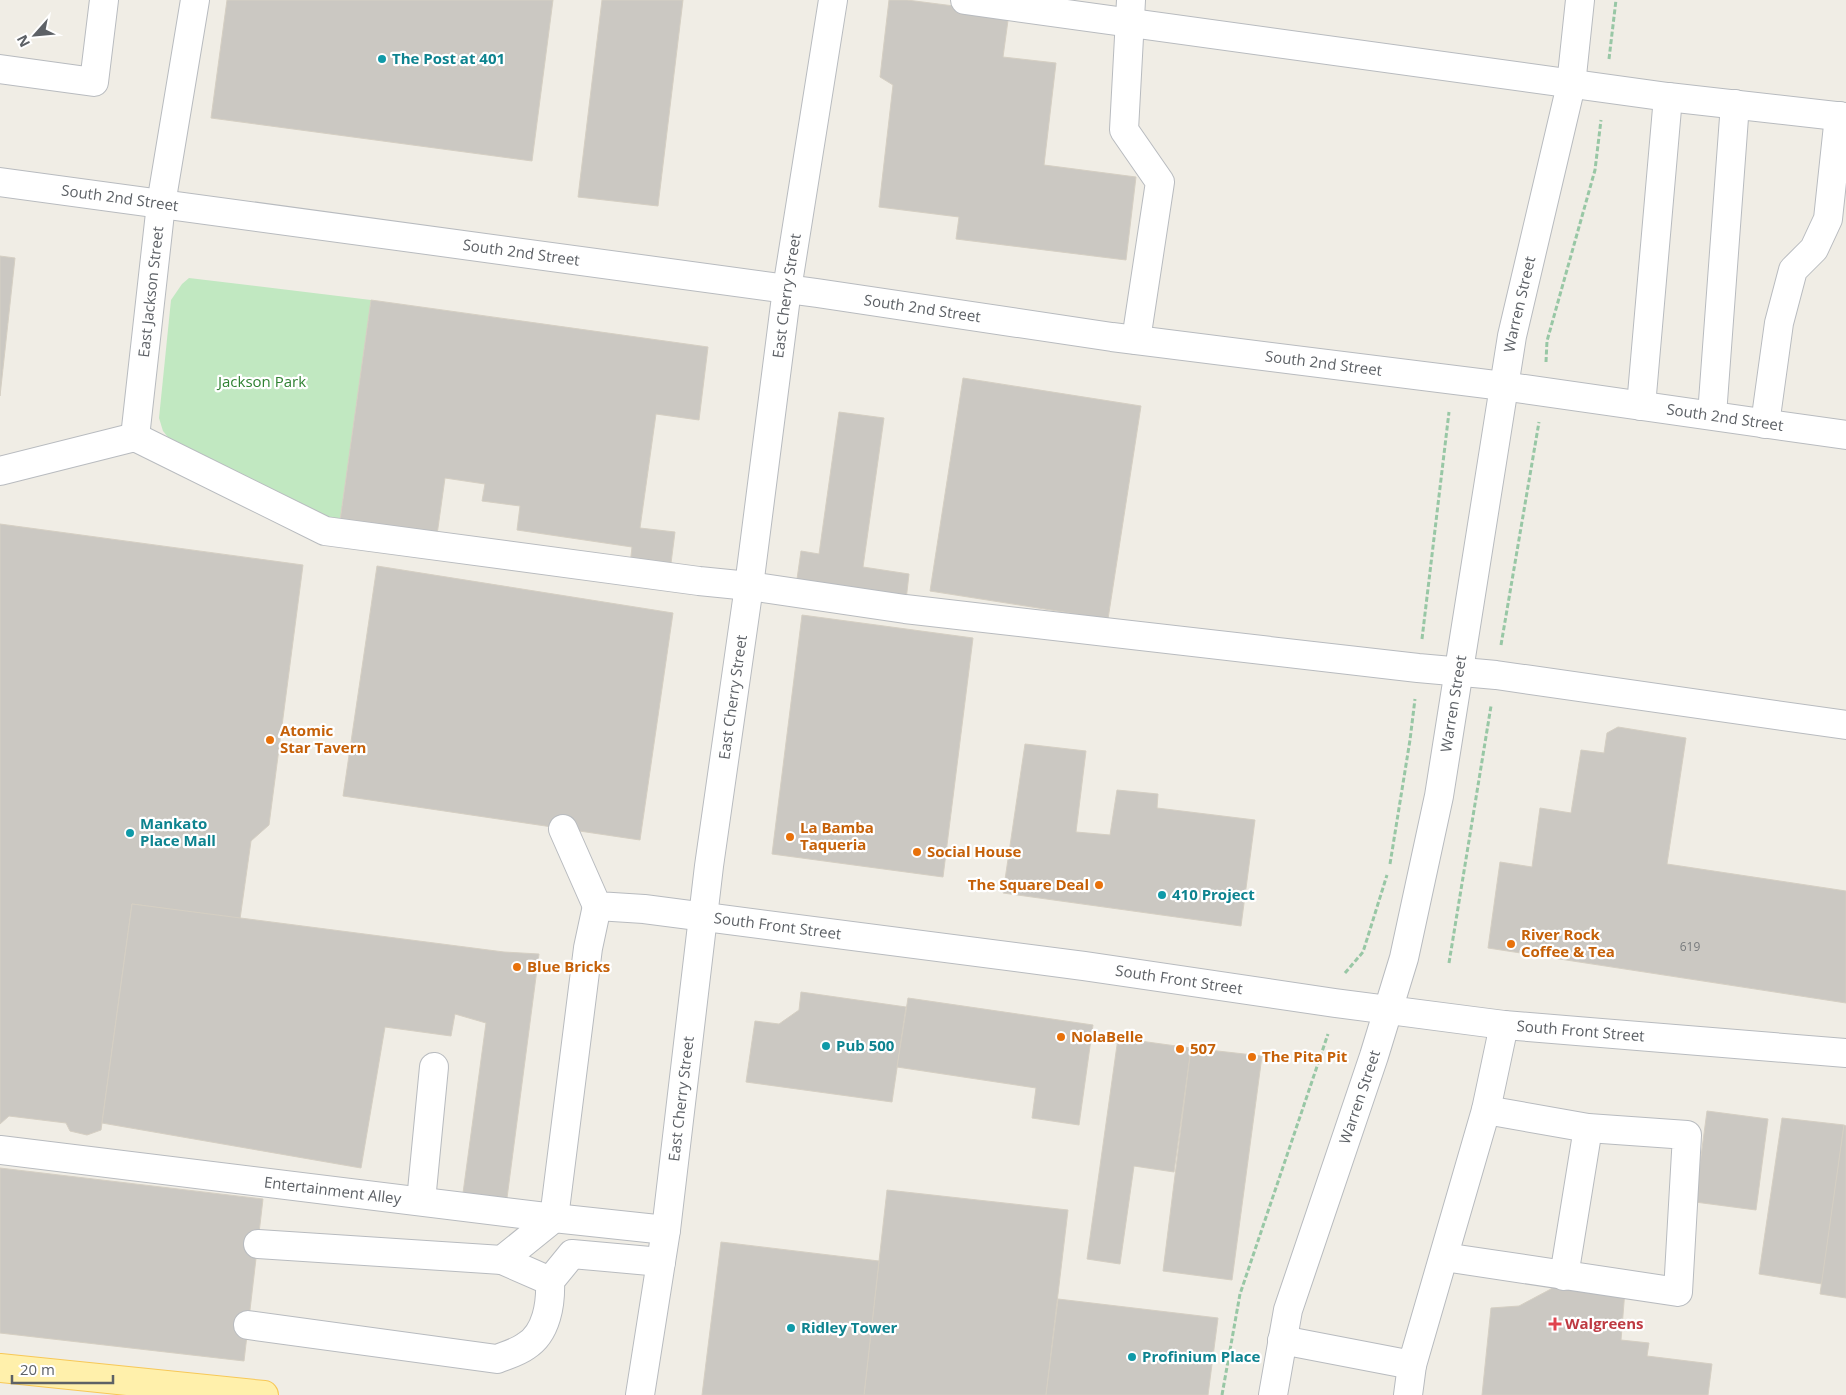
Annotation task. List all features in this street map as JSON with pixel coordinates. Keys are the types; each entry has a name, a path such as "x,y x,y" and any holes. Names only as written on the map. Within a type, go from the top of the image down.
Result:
{"main road":[{"path":"0,1368 264,1395"}],"street":[{"path":"0,69 94,82 104,0"},
{"name":"East Jackson Street","path":"136,437 161,204 195,0"},
{"name":"East Cherry Street","path":"640,1395 666,1230 704,917 787,289 833,0"},
{"path":"966,0 1130,11 1571,84 1842,117 1837,219 1814,249 1793,270 1779,323 1765,424"},
{"name":"Warren Street","path":"1273,1395 1282,1340 1294,1292 1404,958 1438,796 1512,336 1571,84 1580,0"},
{"path":"1130,11 1124,130 1160,182 1136,340"},
{"path":"1641,406 1668,97"},
{"path":"1712,415 1735,104"},
{"name":"South 2nd Street","path":"0,182 787,289 1136,340 1503,386 1846,435"},
{"path":"0,471 136,437 325,531 690,580 749,586 905,609 1418,668 1496,675 1846,725"},
{"path":"502,1260 554,1218 588,948 597,906 564,829"},
{"name":"South Front Street","path":"597,906 644,909 1084,966 1335,1003 1504,1025 1846,1053"},
{"path":"1282,1340 1414,1386 1444,1257 1486,1110 1504,1025"},
{"path":"421,1201 434,1067"},
{"path":"1444,1257 1678,1292 1687,1135 1588,1128 1486,1110"},
{"path":"1564,1276 1588,1128"},
{"name":"Entertainment Alley","path":"0,1150 666,1230"},
{"path":"258,1244 502,1260 550,1281"},
{"path":"248,1325 497,1359 528,1346 543,1327 551,1300 550,1281 572,1254 661,1262"}],"path":[{"path":"1449,963 1544,392 1547,341 1595,170 1616,0"},
{"path":"1222,1395 1240,1294 1325,1048 1342,977 1363,952 1388,872 1410,740 1454,380"}],"green space":[{"name":"Jackson Park","path":"189,278 371,300 339,528 171,441 163,431 159,418 171,300 182,284"}],"building":[{"name":"The Post at 401","path":"227,0 553,0 532,161 211,118"},
{"path":"602,0 683,0 658,206 578,197"},
{"path":"889,0 907,0 1009,13 1003,57 1056,63 1044,165 1136,177 1126,260 956,239 959,217 879,207 893,85 880,77"},
{"path":"0,256 15,258 0,396"},
{"path":"371,300 708,347 699,420 656,414 640,528 675,532 670,571 630,565 632,547 517,530 520,506 482,501 485,484 445,478 436,542 339,528"},
{"path":"963,378 1141,406 1108,619 930,591"},
{"path":"839,412 884,418 863,567 909,574 905,609 795,593 801,551 819,554"},
{"name":"Mankato Place Mall","path":"0,524 303,565 269,825 251,841 240,919 132,904 101,1130 87,1135 70,1131 66,1123 9,1116 0,1124"},
{"path":"377,566 673,613 640,840 343,796"},
{"path":"802,615 973,638 943,877 772,854"},
{"path":"1618,727 1686,738 1667,864 1846,891 1846,1003 1488,948 1500,862 1532,867 1540,808 1571,813 1581,750 1604,753 1607,733"},
{"path":"1025,744 1086,751 1076,832 1110,835 1117,790 1158,794 1157,808 1255,820 1241,926 1003,893"},
{"path":"132,904 504,952 539,954 507,1198 463,1193 486,1023 455,1014 451,1036 385,1027 361,1168 102,1123"},
{"name":"Pub 500","path":"801,992 906,1007 892,1102 746,1082 755,1021 779,1024 799,1010"},
{"path":"908,998 1093,1025 1079,1125 1032,1118 1036,1088 897,1067"},
{"path":"1118,1038 1191,1048 1174,1172 1134,1166 1120,1264 1087,1259"},
{"path":"1191,1048 1262,1056 1232,1280 1163,1271"},
{"path":"1707,1111 1768,1119 1756,1210 1695,1202"},
{"path":"1782,1118 1844,1125 1822,1284 1759,1274"},
{"path":"1844,1125 1846,1126 1846,1298 1820,1294"},
{"path":"0,1168 263,1199 244,1361 0,1333"},
{"path":"887,1190 1068,1210 1046,1395 864,1395"},
{"name":"Ridley Tower","path":"721,1242 879,1261 864,1395 702,1395"},
{"name":"Walgreens","path":"1566,1281 1625,1290 1621,1340 1649,1343 1647,1356 1712,1364 1708,1395 1482,1395 1491,1308 1519,1306"},
{"name":"Profinium Place","path":"1058,1299 1218,1318 1208,1395 1046,1395"}],"place":[{"name":"The Post at 401","path":"382,59"},
{"name":"Atomic Star Tavern","path":"270,740"},
{"name":"Mankato Place Mall","path":"130,833"},
{"name":"La Bamba Taqueria","path":"790,837"},
{"name":"Social House","path":"917,852"},
{"name":"The Square Deal","path":"1099,885"},
{"name":"410 Project","path":"1162,895"},
{"name":"River Rock Coffee & Tea","path":"1511,944"},
{"name":"Blue Bricks","path":"517,967"},
{"name":"NolaBelle","path":"1061,1037"},
{"name":"Pub 500","path":"826,1046"},
{"name":"507","path":"1180,1049"},
{"name":"The Pita Pit","path":"1252,1057"},
{"name":"Walgreens","path":"1555,1324"},
{"name":"Ridley Tower","path":"791,1328"},
{"name":"Profinium Place","path":"1132,1357"}]}
